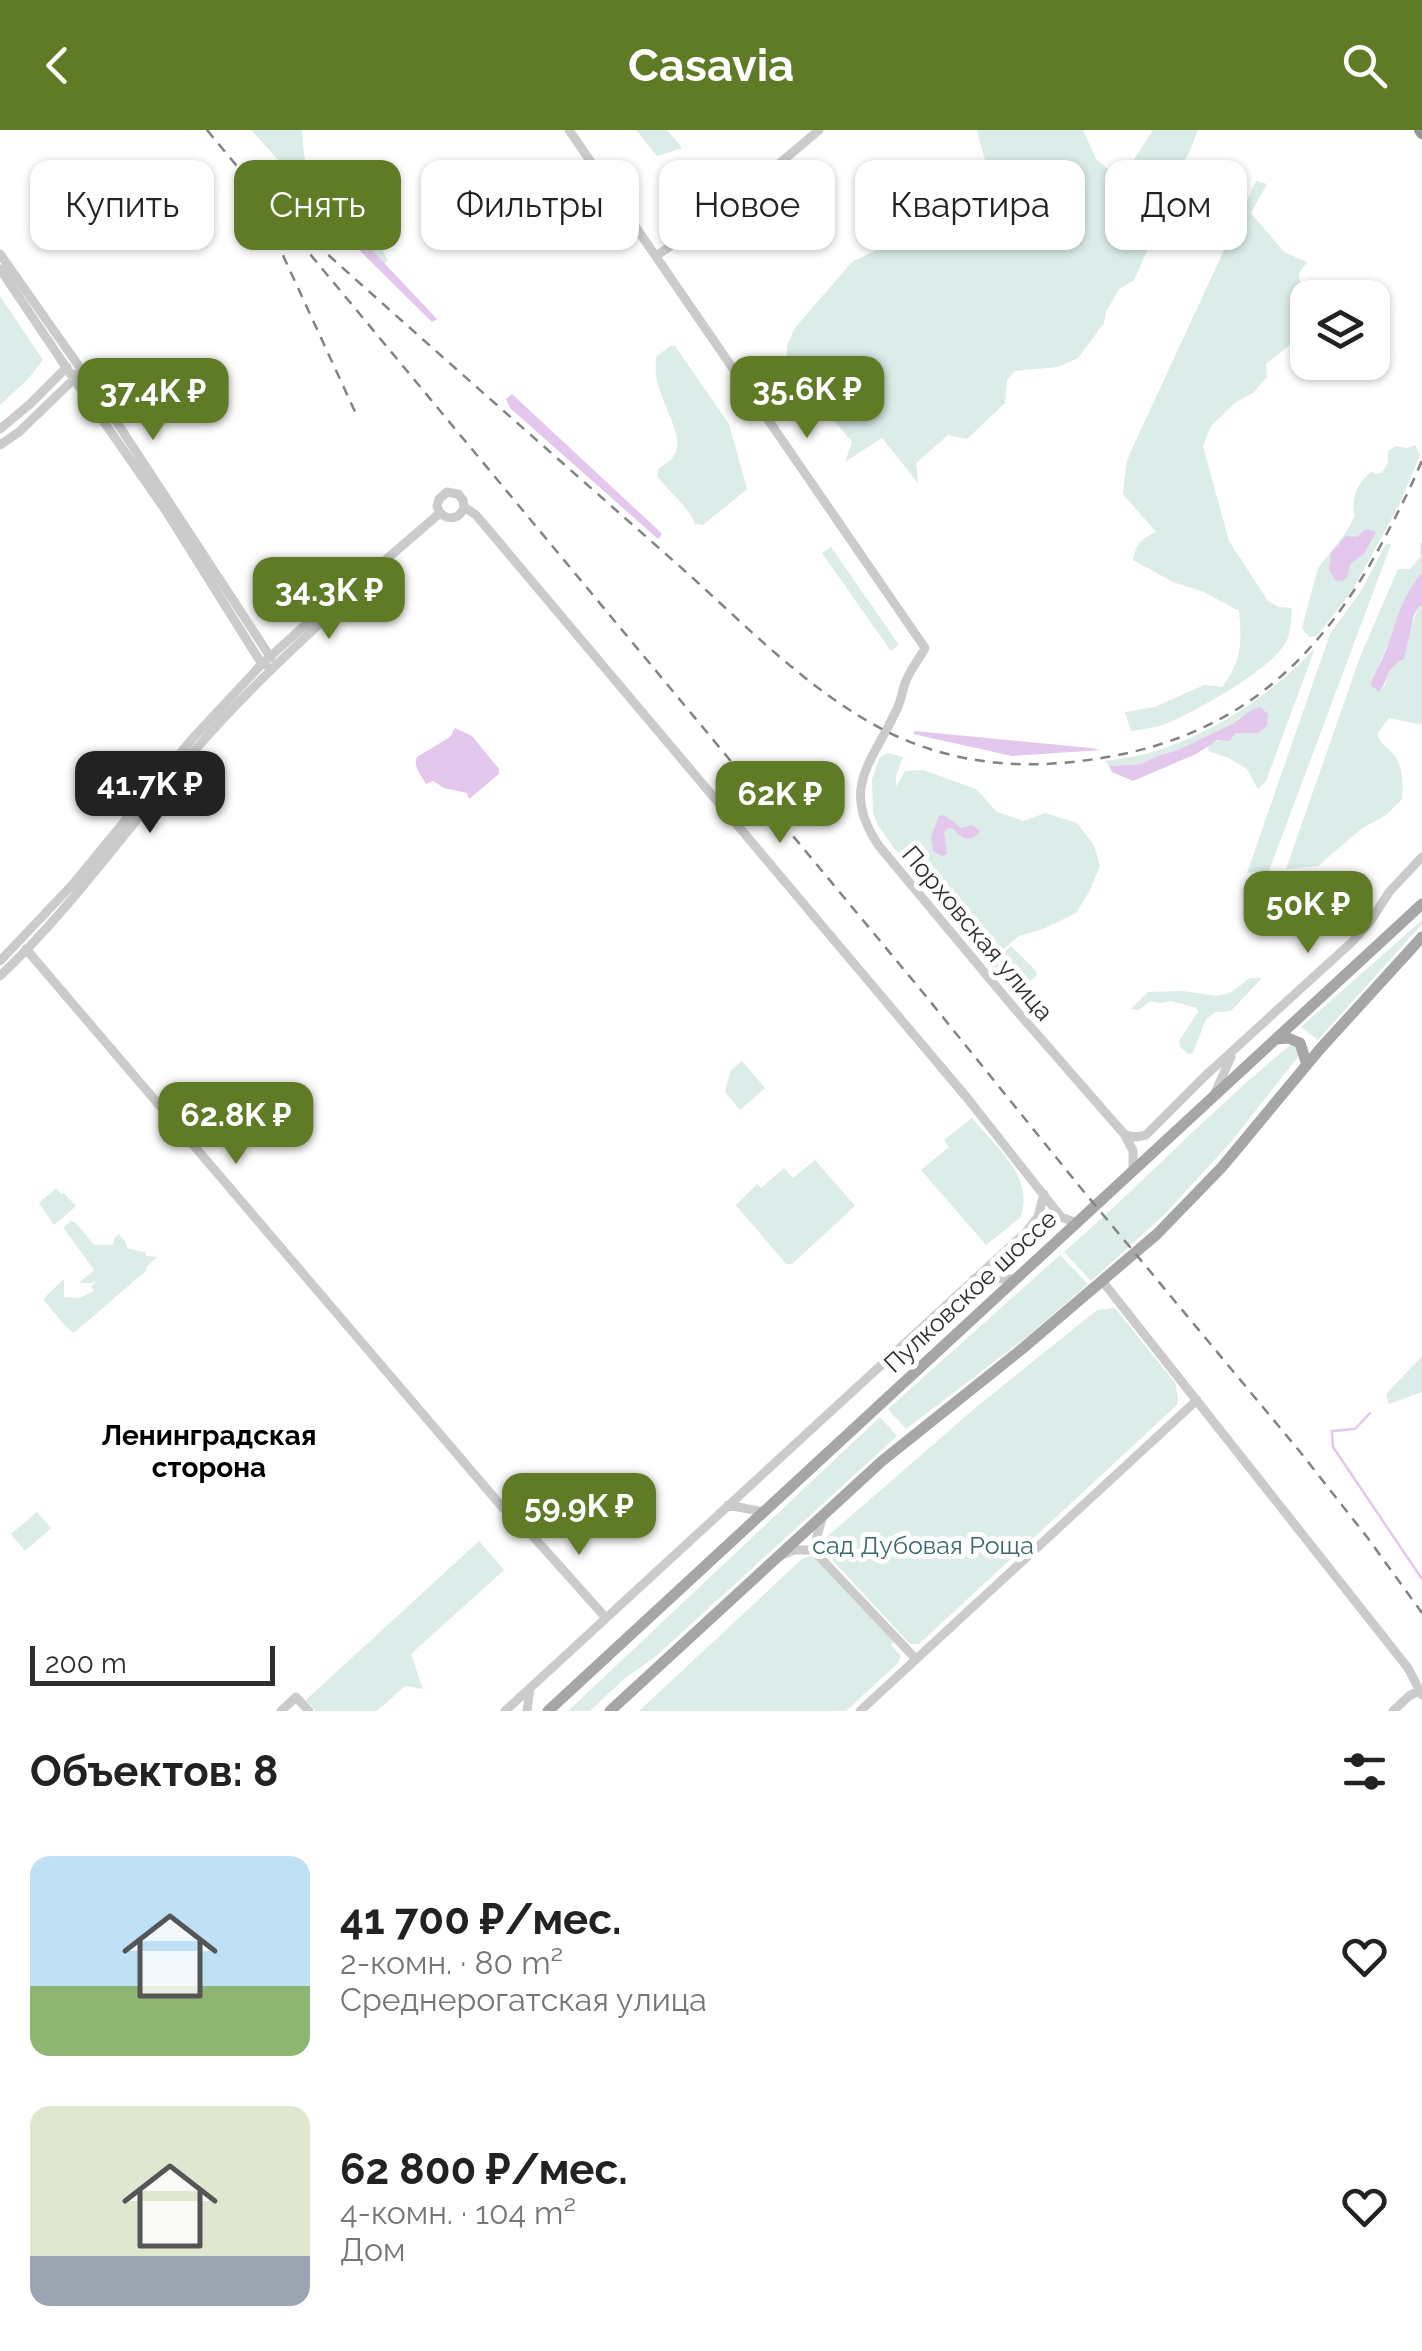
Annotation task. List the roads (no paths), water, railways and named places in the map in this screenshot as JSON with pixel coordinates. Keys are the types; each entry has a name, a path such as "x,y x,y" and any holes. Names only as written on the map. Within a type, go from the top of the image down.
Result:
{"main road":[{"name":"Пулковское шоссе","path":"548,1711 1422,904"},
{"path":"610,1711 904,1442 1022,1349 1157,1234 1422,937"},
{"path":"1276,1039 1300,1043 1307,1065"},
{"path":"561,1711 576,1685"}],"street":[{"path":"569,130 656,256 729,206 819,130"},
{"path":"0,254 80,367 266,660"},
{"name":"Порховская улица","path":"656,256 925,648 862,777 861,811 865,824 1002,994 1125,1135"},
{"path":"0,269 274,668"},
{"path":"0,429 65,367 80,367"},
{"path":"0,444 74,380 80,367"},
{"path":"447,492 458,494 464,507 454,518 446,518 440,513 438,502 447,492"},
{"path":"464,507 483,524 968,1099 1061,1216 1077,1223"},
{"path":"0,960 62,897 192,740 266,660 440,513"},
{"path":"0,976 81,890 198,746 353,588"},
{"path":"1125,1135 1146,1135 1352,941 1399,879 1422,857"},
{"path":"26,950 503,1508 606,1618"},
{"path":"1213,1098 1234,1050"},
{"path":"1125,1135 1133,1151 1132,1173"},
{"path":"505,1711 1033,1225 1044,1194"},
{"path":"974,1278 1016,1279"},
{"path":"1102,1282 1408,1668 1421,1692 1393,1711"},
{"path":"860,1711 1198,1400"},
{"path":"728,1505 764,1512"},
{"path":"813,1550 824,1514"},
{"path":"778,1557 794,1550 813,1550 916,1659"},
{"path":"526,1711 530,1688"},
{"path":"280,1711 296,1696 310,1711"}],"waterway":[{"path":"1370,1413 1355,1429 1332,1431 1333,1447 1422,1579"}],"railway":[{"path":"207,130 1301,1453 1422,1613"},
{"path":"280,250 357,416"},
{"path":"323,250 800,674 882,729 954,756 1029,764 1080,761 1132,752 1223,718 1261,693 1328,627 1383,541 1422,460"}],"district":[{"name":"Ленинградская сторона","path":"209,1451"}],"park label":[{"name":"сад Дубовая Роща","path":"923,1545"}]}
